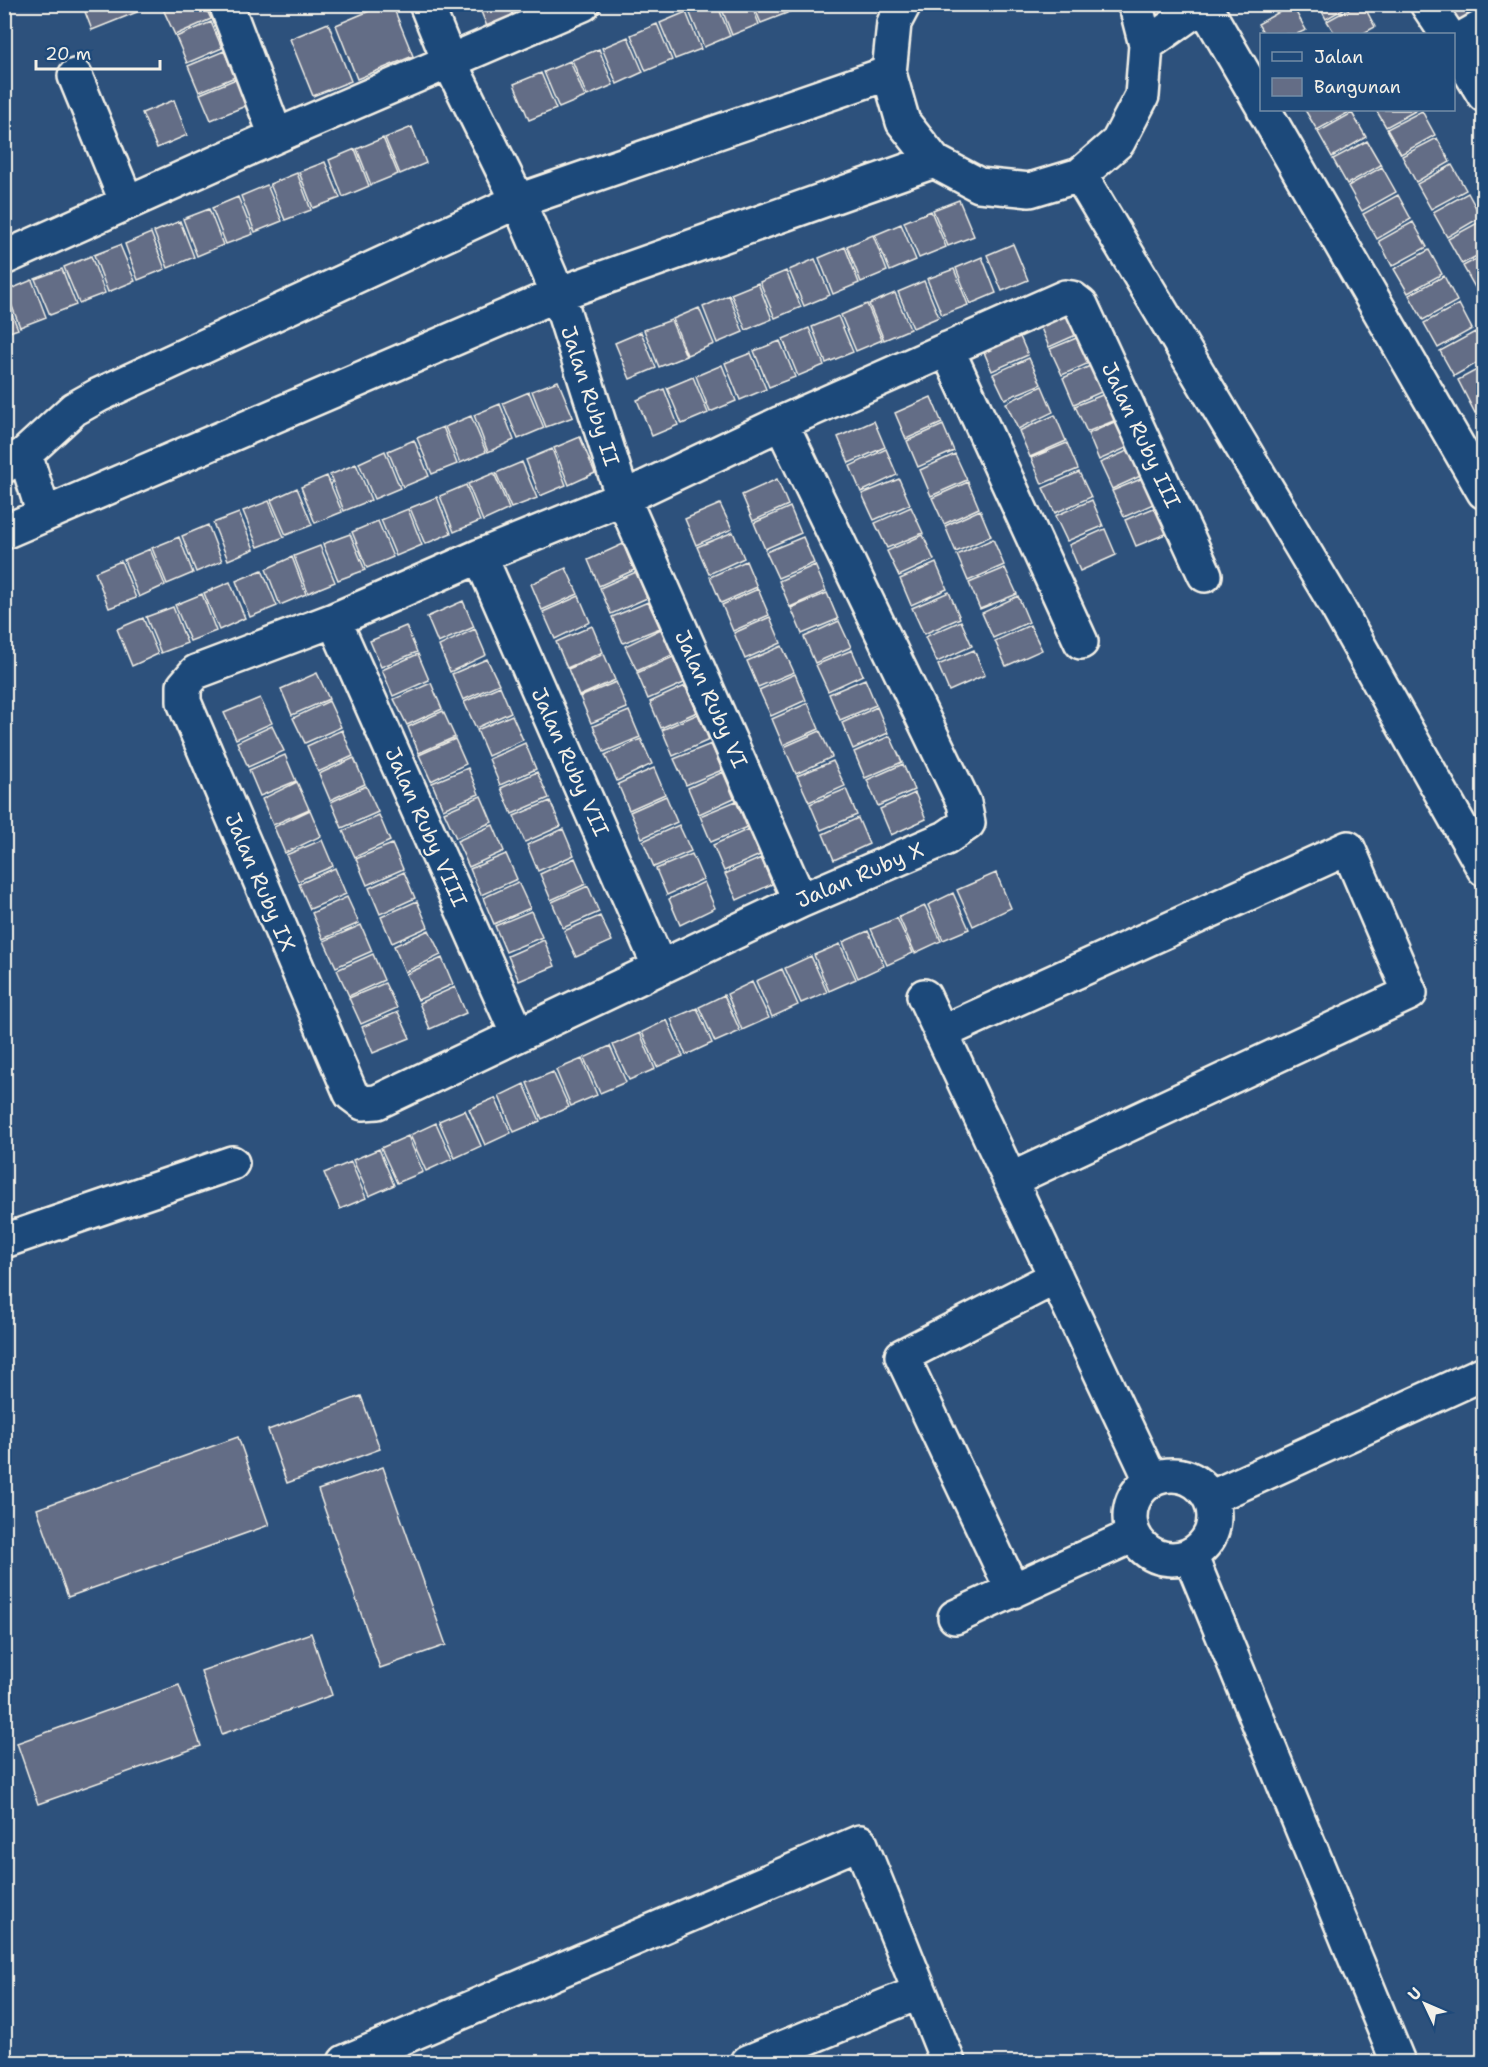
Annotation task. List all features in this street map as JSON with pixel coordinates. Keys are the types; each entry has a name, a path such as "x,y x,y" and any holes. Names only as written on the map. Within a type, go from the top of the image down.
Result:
{"street":[{"path":"226,4 276,136"},
{"name":"Jalan Ruby II","path":"426,4 450,63 518,201 558,294 623,498"},
{"path":"4,258 276,136 583,4"},
{"path":"904,4 894,23 889,73 903,122 934,161 979,185 1030,190 1080,175 1118,142 1142,96 1146,45 1134,4"},
{"path":"1427,4 1446,33"},
{"path":"1146,45 1204,5 1260,102"},
{"path":"1455,43 1484,26"},
{"path":"1455,46 1484,95"},
{"path":"44,515 15,460 74,409 518,201 889,73"},
{"path":"75,76 128,203"},
{"path":"1265,111 1484,492"},
{"path":"4,532 558,294 934,161"},
{"path":"1080,175 1335,603 1484,869"},
{"name":"Jalan Ruby III","path":"947,349 1065,297 1072,298 1081,305 1205,575"},
{"path":"334,620 480,556 623,498 781,423 947,349 1081,642"},
{"name":"Jalan Ruby X","path":"351,1094 363,1103 377,1102 800,901 946,838 968,823 959,792 781,423"},
{"name":"Jalan Ruby VI","path":"623,498 800,901"},
{"name":"Jalan Ruby VII","path":"480,556 660,968"},
{"name":"Jalan Ruby IX","path":"334,620 196,672 184,686 184,702 351,1094"},
{"name":"Jalan Ruby VIII","path":"334,620 518,1035"},
{"path":"941,1033 1348,848 1410,993 1010,1180"},
{"path":"924,996 1151,1480"},
{"path":"4,1241 232,1163"},
{"path":"1013,1591 902,1356 1056,1277"},
{"path":"1210,1498 1484,1373"},
{"path":"1178,1474 1194,1479 1206,1490 1214,1506 1215,1522 1209,1538 1198,1551 1183,1558 1166,1560 1151,1554 1138,1543 1130,1528 1129,1511 1135,1496 1151,1480 1161,1475 1178,1474"},
{"path":"955,1617 1134,1535"},
{"path":"1190,1555 1398,2062"},
{"path":"345,2062 860,1842 948,2062"},
{"path":"748,2062 920,1992"}],"building":[{"path":"82,4 135,4 137,12 92,30"},
{"path":"174,4 204,4 211,19 175,35 163,9"},
{"path":"386,4 392,4 413,56 357,79 336,25"},
{"path":"478,4 509,4 514,17 488,29"},
{"path":"512,4 543,4 517,16"},
{"path":"704,4 717,4 730,36 704,47 689,11"},
{"path":"720,4 751,4 759,24 732,35"},
{"path":"753,4 784,4 787,13 761,23"},
{"path":"786,4 807,4 789,12"},
{"path":"1318,4 1352,4 1326,19"},
{"path":"1358,4 1363,4 1375,27 1364,33 1334,33 1327,21"},
{"path":"1443,4 1484,4 1484,18 1458,32"},
{"path":"1292,5 1306,30 1299,33 1263,33 1258,24"},
{"path":"686,12 701,49 675,59 660,23"},
{"path":"211,22 222,48 187,63 176,37"},
{"path":"328,23 351,81 313,96 290,39"},
{"path":"657,24 672,60 646,71 631,35"},
{"path":"628,37 643,72 617,84 602,48"},
{"path":"599,49 613,85 587,96 572,60"},
{"path":"224,51 235,77 199,92 188,66"},
{"path":"570,61 585,97 559,108 544,72"},
{"path":"541,73 556,109 529,120 514,84"},
{"path":"236,79 248,105 211,120 200,94"},
{"path":"174,100 187,135 157,148 142,113"},
{"path":"1306,111 1351,111 1317,130"},
{"path":"1377,111 1415,111 1386,127"},
{"path":"1422,111 1435,135 1401,154 1387,129"},
{"path":"1352,113 1366,137 1332,157 1318,132"},
{"path":"412,127 426,163 400,174 385,138"},
{"path":"383,138 398,174 371,185 357,149"},
{"path":"1437,138 1450,162 1416,182 1402,156"},
{"path":"1367,141 1381,165 1347,184 1333,159"},
{"path":"355,149 369,186 343,197 329,160"},
{"path":"325,162 340,198 313,208 299,172"},
{"path":"1452,165 1466,190 1431,209 1417,184"},
{"path":"1382,167 1396,192 1362,211 1348,186"},
{"path":"297,173 311,210 285,220 270,184"},
{"path":"267,185 282,221 255,232 241,196"},
{"path":"1468,193 1481,217 1447,237 1433,212"},
{"path":"1398,195 1411,219 1377,239 1363,214"},
{"path":"238,197 253,234 226,244 212,208"},
{"path":"959,200 974,236 948,246 933,210"},
{"path":"209,209 223,245 197,256 183,219"},
{"path":"931,211 946,247 919,258 904,222"},
{"path":"1483,220 1484,252 1462,264 1448,239"},
{"path":"180,221 194,257 168,268 154,232"},
{"path":"1413,222 1427,247 1392,266 1379,241"},
{"path":"901,224 916,260 890,271 875,235"},
{"path":"151,233 165,269 138,280 125,244"},
{"path":"873,235 887,271 861,282 847,246"},
{"path":"1013,244 1028,280 1002,291 987,255"},
{"path":"120,245 135,281 108,292 94,255"},
{"path":"845,247 859,283 833,294 819,258"},
{"path":"1429,250 1442,274 1408,293 1394,269"},
{"path":"1484,255 1484,287 1477,291 1463,266"},
{"path":"91,256 105,293 79,303 64,267"},
{"path":"982,257 996,293 970,304 956,268"},
{"path":"815,259 830,295 804,306 789,270"},
{"path":"62,269 76,305 50,315 35,279"},
{"path":"954,269 968,305 942,315 927,279"},
{"path":"786,271 801,307 775,318 760,282"},
{"path":"1444,276 1457,301 1423,320 1409,295"},
{"path":"32,280 46,317 20,327 6,291"},
{"path":"924,281 939,317 913,328 898,292"},
{"path":"758,283 772,319 746,330 731,294"},
{"path":"895,293 910,329 884,340 869,304"},
{"path":"4,295 18,329 4,334"},
{"path":"729,295 743,332 717,343 703,307"},
{"path":"867,304 882,340 856,351 841,315"},
{"path":"1459,304 1472,329 1438,348 1424,323"},
{"path":"1074,305 1085,331 1049,347 1038,321"},
{"path":"699,308 714,344 687,355 673,319"},
{"path":"838,316 853,352 826,363 812,327"},
{"path":"671,320 686,356 659,367 644,330"},
{"path":"809,328 824,365 798,376 783,339"},
{"path":"1017,330 1028,355 992,371 981,345"},
{"path":"641,332 656,368 630,379 615,343"},
{"path":"1475,332 1484,348 1484,359 1454,376 1440,351"},
{"path":"1086,334 1098,359 1062,375 1050,349"},
{"path":"780,341 795,377 769,387 754,351"},
{"path":"751,353 766,389 740,400 725,363"},
{"path":"1029,358 1041,384 1005,399 993,374"},
{"path":"1099,362 1110,388 1074,404 1063,378"},
{"path":"722,365 736,401 710,412 696,376"},
{"path":"1484,366 1484,408 1475,413 1458,380"},
{"path":"693,377 708,413 682,424 667,388"},
{"path":"558,381 573,417 546,427 532,391"},
{"path":"1042,386 1053,412 1018,429 1006,403"},
{"path":"664,389 678,425 652,436 637,400"},
{"path":"1112,391 1123,417 1087,432 1075,406"},
{"path":"529,392 544,428 518,439 503,403"},
{"path":"931,397 942,423 906,439 895,413"},
{"path":"500,404 514,440 488,452 474,415"},
{"path":"1055,415 1066,441 1030,457 1019,431"},
{"path":"471,416 486,452 460,463 445,427"},
{"path":"1123,418 1135,444 1099,460 1088,434"},
{"path":"874,421 885,447 849,463 838,437"},
{"path":"943,425 954,451 918,467 907,441"},
{"path":"443,427 457,464 432,474 417,438"},
{"path":"580,437 595,473 569,485 554,448"},
{"path":"414,440 429,476 403,487 388,451"},
{"path":"1067,443 1078,469 1042,484 1031,458"},
{"path":"1136,447 1147,473 1112,489 1100,463"},
{"path":"552,449 566,485 540,496 526,460"},
{"path":"886,449 897,475 861,492 850,466"},
{"path":"385,451 400,488 374,499 359,463"},
{"path":"955,454 967,480 931,496 920,470"},
{"path":"522,462 537,498 511,508 496,473"},
{"path":"356,464 371,500 344,511 330,475"},
{"path":"1079,472 1091,497 1055,513 1043,488"},
{"path":"494,473 509,509 483,521 468,484"},
{"path":"327,476 342,512 315,523 301,487"},
{"path":"1148,476 1160,501 1124,517 1112,491"},
{"path":"777,479 788,505 753,521 742,495"},
{"path":"899,479 910,504 874,520 862,494"},
{"path":"968,482 979,508 944,524 932,498"},
{"path":"466,485 480,521 454,532 440,496"},
{"path":"297,488 312,525 286,535 271,500"},
{"path":"437,497 451,533 425,544 410,508"},
{"path":"1092,500 1103,526 1067,541 1055,516"},
{"path":"269,501 284,537 258,547 243,511"},
{"path":"720,504 732,529 696,545 685,519"},
{"path":"1161,505 1173,531 1136,546 1125,520"},
{"path":"790,507 801,533 765,549 754,523"},
{"path":"911,507 923,533 887,548 875,523"},
{"path":"408,509 422,545 396,556 381,520"},
{"path":"980,510 991,536 956,552 945,526"},
{"path":"239,513 254,549 228,560 213,523"},
{"path":"378,521 393,557 367,568 352,532"},
{"path":"208,525 222,561 196,572 182,536"},
{"path":"1105,529 1116,555 1080,571 1069,545"},
{"path":"733,532 744,558 709,574 697,547"},
{"path":"350,534 365,570 338,580 323,544"},
{"path":"923,535 934,560 899,576 887,551"},
{"path":"179,537 193,573 167,584 152,548"},
{"path":"803,537 814,563 778,578 766,552"},
{"path":"993,539 1004,565 968,581 957,555"},
{"path":"623,544 634,570 599,586 588,560"},
{"path":"320,546 335,582 308,593 294,556"},
{"path":"150,549 165,585 139,597 124,560"},
{"path":"292,557 306,594 280,605 266,569"},
{"path":"121,561 136,598 109,608 95,572"},
{"path":"746,561 757,587 721,603 710,577"},
{"path":"936,563 947,589 911,605 900,579"},
{"path":"815,565 826,591 790,607 779,581"},
{"path":"566,568 578,594 542,610 531,584"},
{"path":"1005,568 1017,594 980,609 969,583"},
{"path":"262,570 277,606 250,617 236,581"},
{"path":"636,572 647,598 611,614 600,588"},
{"path":"230,582 245,618 219,630 204,593"},
{"path":"758,589 769,615 733,631 722,605"},
{"path":"949,592 960,618 924,634 912,608"},
{"path":"827,593 838,619 802,634 791,608"},
{"path":"202,594 216,631 190,641 175,605"},
{"path":"579,596 590,622 555,639 543,612"},
{"path":"1018,596 1029,622 993,638 982,613"},
{"path":"463,601 474,627 438,643 427,617"},
{"path":"648,602 660,628 623,643 612,617"},
{"path":"173,607 187,643 161,653 146,617"},
{"path":"770,617 781,643 745,659 734,633"},
{"path":"143,618 158,654 132,666 117,629"},
{"path":"839,621 851,647 815,663 804,637"},
{"path":"961,621 972,646 937,662 925,637"},
{"path":"1030,625 1042,650 1006,666 995,641"},
{"path":"406,626 417,652 381,667 370,641"},
{"path":"592,626 603,652 567,668 556,642"},
{"path":"475,629 486,655 450,672 439,646"},
{"path":"661,629 672,655 637,671 625,646"},
{"path":"782,646 794,672 758,687 747,661"},
{"path":"852,650 863,675 828,691 816,665"},
{"path":"974,650 985,675 949,691 938,665"},
{"path":"418,654 429,680 393,696 382,670"},
{"path":"604,654 615,680 579,696 568,669"},
{"path":"673,657 684,683 648,699 637,673"},
{"path":"487,659 499,684 463,700 452,674"},
{"path":"317,673 329,699 292,715 281,689"},
{"path":"795,674 806,700 771,716 759,690"},
{"path":"865,679 876,705 840,720 829,694"},
{"path":"616,682 627,708 591,723 580,697"},
{"path":"431,683 442,709 407,725 394,699"},
{"path":"500,686 511,712 476,728 464,702"},
{"path":"685,686 697,712 661,728 650,702"},
{"path":"260,698 272,723 236,739 224,713"},
{"path":"329,701 341,727 305,743 293,718"},
{"path":"808,703 819,729 783,745 772,719"},
{"path":"877,707 888,733 853,749 842,723"},
{"path":"443,711 455,737 419,753 408,727"},
{"path":"629,711 640,737 604,752 593,726"},
{"path":"698,714 709,740 673,756 662,730"},
{"path":"512,715 523,740 488,756 477,730"},
{"path":"272,726 284,751 248,767 237,742"},
{"path":"342,730 353,756 318,772 307,746"},
{"path":"820,731 832,757 796,774 784,747"},
{"path":"890,736 902,762 865,778 854,752"},
{"path":"455,739 466,764 431,781 419,755"},
{"path":"641,739 652,764 617,781 605,755"},
{"path":"525,743 536,769 500,785 489,759"},
{"path":"711,744 722,770 686,785 674,759"},
{"path":"285,755 296,781 260,796 249,770"},
{"path":"354,758 365,784 330,800 319,774"},
{"path":"833,761 845,786 809,802 797,776"},
{"path":"903,764 914,790 878,806 867,780"},
{"path":"468,768 479,794 443,809 432,783"},
{"path":"654,768 665,794 629,810 618,784"},
{"path":"537,772 549,798 512,814 501,788"},
{"path":"723,772 734,798 699,814 688,788"},
{"path":"297,782 309,809 273,825 262,799"},
{"path":"366,786 378,812 342,828 331,802"},
{"path":"846,789 857,815 821,830 810,804"},
{"path":"915,793 926,819 891,835 880,809"},
{"path":"481,796 492,822 456,838 444,812"},
{"path":"666,796 677,822 642,838 630,812"},
{"path":"550,801 561,826 525,842 514,816"},
{"path":"736,801 747,827 711,842 700,816"},
{"path":"310,810 321,836 285,853 274,827"},
{"path":"379,815 390,841 355,857 343,831"},
{"path":"858,818 869,844 834,860 823,834"},
{"path":"493,825 504,851 469,867 457,841"},
{"path":"679,825 691,851 654,867 643,841"},
{"path":"563,829 574,855 538,871 527,845"},
{"path":"749,829 760,855 724,871 713,845"},
{"path":"322,840 333,866 298,881 286,855"},
{"path":"392,844 403,869 367,885 356,859"},
{"path":"506,854 517,879 481,895 470,869"},
{"path":"692,854 703,879 667,895 656,869"},
{"path":"575,858 586,884 551,900 540,874"},
{"path":"761,858 772,884 737,900 725,874"},
{"path":"335,868 346,894 310,909 299,884"},
{"path":"404,872 415,898 380,914 369,888"},
{"path":"996,873 1011,908 973,926 957,890"},
{"path":"518,882 530,908 494,924 483,898"},
{"path":"704,882 715,908 680,925 669,899"},
{"path":"588,886 599,912 563,928 552,902"},
{"path":"953,893 969,929 943,940 928,905"},
{"path":"347,897 359,923 323,939 312,913"},
{"path":"417,901 428,927 392,943 381,917"},
{"path":"925,906 941,941 915,953 899,917"},
{"path":"531,911 542,937 506,952 495,926"},
{"path":"600,916 612,941 576,957 564,931"},
{"path":"897,918 913,953 887,965 871,929"},
{"path":"361,925 372,951 336,967 324,941"},
{"path":"429,930 441,955 405,972 394,946"},
{"path":"868,931 884,966 858,978 843,942"},
{"path":"544,940 555,966 519,981 508,956"},
{"path":"840,944 856,979 829,991 814,955"},
{"path":"373,954 384,980 349,996 337,970"},
{"path":"811,956 827,992 801,1003 785,968"},
{"path":"442,958 453,984 418,1000 406,974"},
{"path":"782,969 798,1005 772,1017 756,981"},
{"path":"752,982 769,1018 742,1030 727,994"},
{"path":"385,983 397,1008 361,1024 349,998"},
{"path":"455,987 466,1013 430,1029 419,1003"},
{"path":"724,995 740,1031 715,1042 699,1007"},
{"path":"697,1008 712,1043 686,1055 671,1019"},
{"path":"398,1012 410,1038 373,1053 362,1027"},
{"path":"667,1020 683,1056 657,1067 642,1032"},
{"path":"640,1033 655,1069 629,1080 613,1045"},
{"path":"610,1046 626,1082 600,1093 584,1058"},
{"path":"582,1059 597,1095 571,1106 556,1070"},
{"path":"553,1072 569,1107 542,1119 527,1083"},
{"path":"524,1084 540,1121 514,1132 499,1096"},
{"path":"495,1098 511,1133 485,1145 469,1109"},
{"path":"465,1110 481,1146 455,1158 439,1121"},
{"path":"436,1123 452,1159 426,1171 410,1135"},
{"path":"408,1136 423,1172 397,1183 381,1148"},
{"path":"379,1149 394,1185 369,1196 353,1160"},
{"path":"351,1162 366,1198 340,1209 324,1173"},
{"path":"361,1396 380,1449 287,1483 268,1430"},
{"path":"238,1437 269,1525 68,1597 37,1509"},
{"path":"383,1467 446,1645 380,1668 318,1490"},
{"path":"311,1633 332,1695 222,1734 201,1671"},
{"path":"179,1685 201,1746 38,1804 17,1743"}]}
